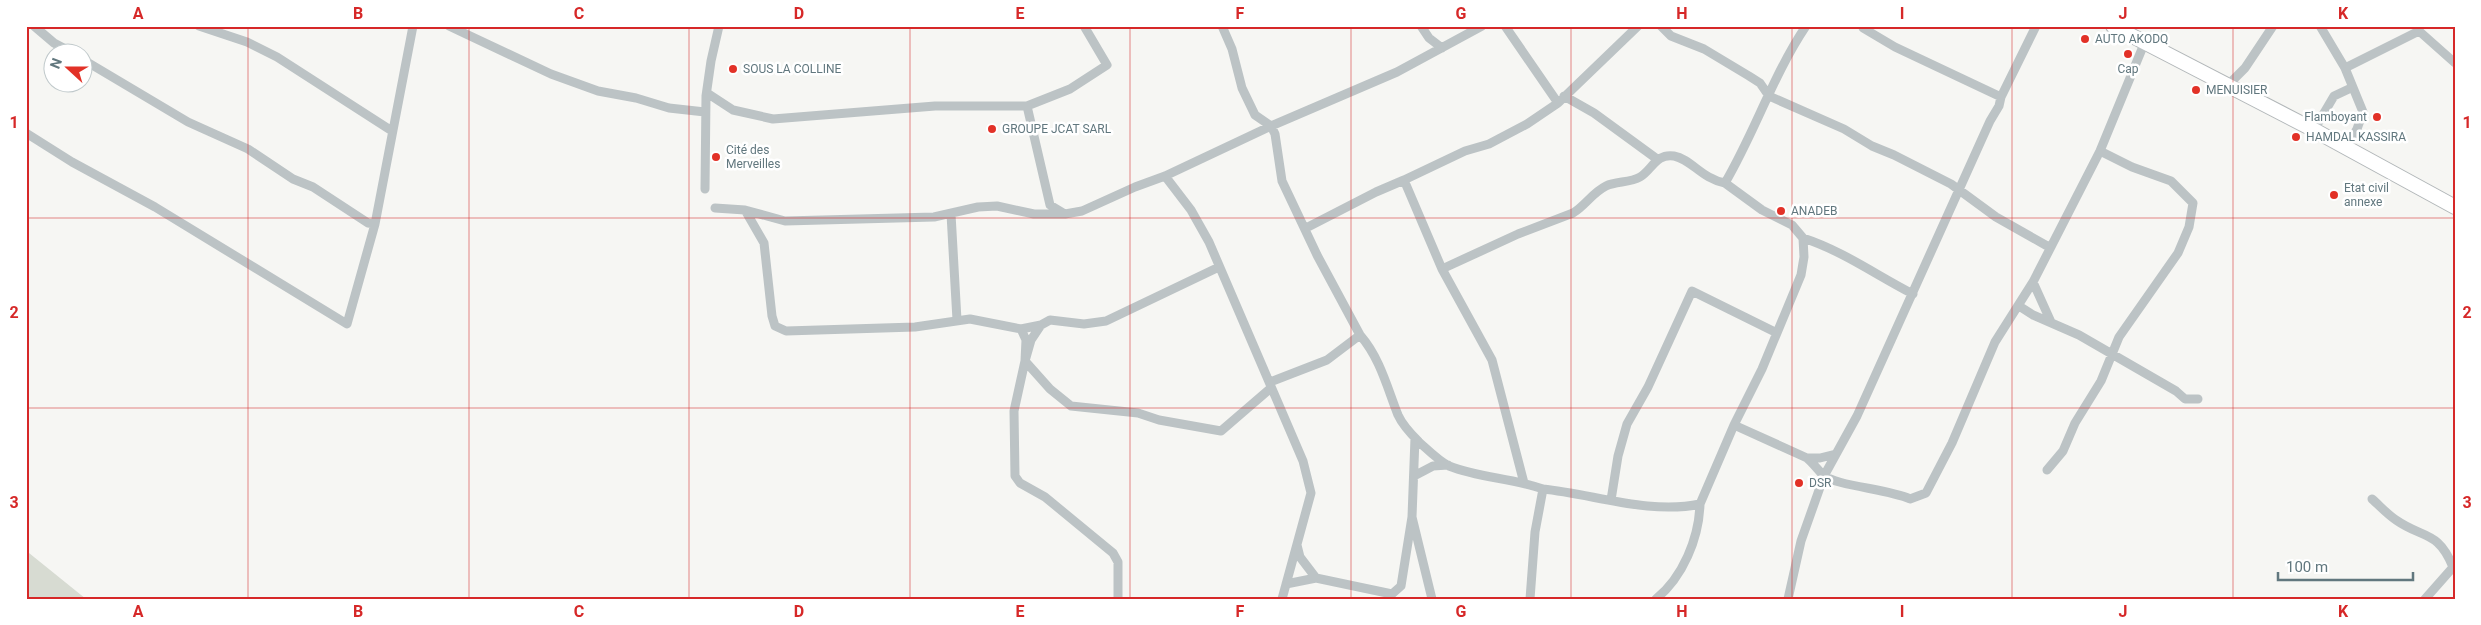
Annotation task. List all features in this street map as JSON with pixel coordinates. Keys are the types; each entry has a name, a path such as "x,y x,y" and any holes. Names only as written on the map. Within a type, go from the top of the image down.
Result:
{"highway":[{"path":"2113,26 2144,44 2314,130 2455,207"}],"street":[{"path":"34,26 53,42"},
{"path":"200,26 247,42 277,57 392,131"},
{"path":"26,133 347,324 375,224 413,26"},
{"path":"449,26 551,74 598,91 636,98 669,108 705,112"},
{"path":"705,189 705,112 711,61 720,26"},
{"path":"707,93 733,110 773,119 935,106 1027,106 1070,89 1107,65 1084,26"},
{"path":"1222,26 1232,49 1242,88 1255,116 1271,126 1275,134 1282,180 1317,255 1360,335 1372,349 1398,417 1415,438 1448,465"},
{"path":"1421,26 1429,38 1442,48"},
{"path":"715,208 744,210 785,221 951,214 978,207 997,206 1034,214 1082,212 1135,187 1165,176 1271,126 1397,72 1482,26"},
{"path":"1505,26 1561,100 1594,113 1657,159"},
{"path":"1306,228 1376,192 1465,151 1489,144 1527,124 1561,100 1638,26"},
{"path":"1661,26 1671,36 1704,49 1760,83 1769,96 1844,129 1872,146 1894,155 1960,189 1996,218 2049,247"},
{"path":"1724,183 1786,61 1806,26"},
{"path":"1788,599 1801,541 1824,476 1857,416 1999,106 2001,97 2036,26"},
{"path":"2227,86 2245,68 2273,26"},
{"path":"2320,26 2345,68 2351,88 2362,112 2357,129 2346,147"},
{"path":"1862,27 1909,54 2001,97"},
{"path":"2345,68 2419,31 2455,63"},
{"path":"1808,458 1824,476 1898,493 1910,499 1926,493 1952,443 1995,342 2033,282 2049,247 2100,151 2144,44"},
{"path":"92,65 188,122 248,150 293,179 313,187 368,223 375,224"},
{"path":"2314,130 2334,96 2351,88"},
{"path":"1027,106 1050,205 1064,214"},
{"path":"2047,470 2063,451 2075,422 2102,381 2119,337 2178,253 2188,227 2193,203 2171,181 2132,167 2100,151"},
{"path":"1442,269 1518,234 1574,213 1590,196 1607,185 1639,178 1657,159 1672,156 1681,158 1703,175 1714,181 1724,183 1762,210 1792,225 1803,238 1820,244 1874,270 1913,294"},
{"path":"1165,176 1191,210 1209,242 1304,461 1311,492 1282,599"},
{"path":"1404,180 1442,269 1492,360 1524,483"},
{"path":"744,210 764,243 772,316 775,326 786,331 915,327 970,319 1022,329 1041,326"},
{"path":"951,214 958,320"},
{"path":"1656,599 1686,560 1696,529 1700,504 1734,425 1762,369 1775,332 1801,275 1804,257 1803,238"},
{"path":"1118,599 1118,562 1113,552 1072,517 1045,497 1020,483 1015,476 1014,411 1031,340 1041,326 1050,320 1084,324 1106,321 1219,267"},
{"path":"2033,282 2051,322"},
{"path":"1610,500 1618,456 1627,424 1648,387 1692,291 1775,332"},
{"path":"2019,306 2033,315 2079,334 2176,391 2185,399 2198,400"},
{"path":"1022,329 1026,340 1026,361 1046,384 1072,406 1138,413 1159,420 1221,431 1270,385 1327,360 1360,335"},
{"path":"1734,425 1808,458 1820,458 1836,454"},
{"path":"1286,584 1316,578 1392,594 1401,586 1412,517 1415,438"},
{"path":"1414,476 1433,466 1448,465 1483,476 1524,483 1543,489 1610,500 1685,507 1700,504"},
{"path":"1530,599 1535,532 1543,489"},
{"path":"2372,499 2396,520 2436,540 2443,547 2454,566 2425,599"},
{"path":"1412,517 1432,599"},
{"path":"1296,543 1300,557 1316,578"}],"shaded area":[{"path":"26,550 29,553 86,599 26,599"}],"place":[{"name":"AUTO AKODQ","path":"2085,39"},
{"name":"Cap","path":"2128,54"},
{"name":"SOUS LA COLLINE","path":"733,69"},
{"name":"MENUISIER","path":"2196,90"},
{"name":"Flamboyant","path":"2377,117"},
{"name":"GROUPE JCAT SARL","path":"992,129"},
{"name":"HAMDAL KASSIRA","path":"2296,137"},
{"name":"Cité des Merveilles","path":"716,157"},
{"name":"Etat civil annexe","path":"2334,195"},
{"name":"ANADEB","path":"1781,211"},
{"name":"DSR","path":"1799,483"}]}
